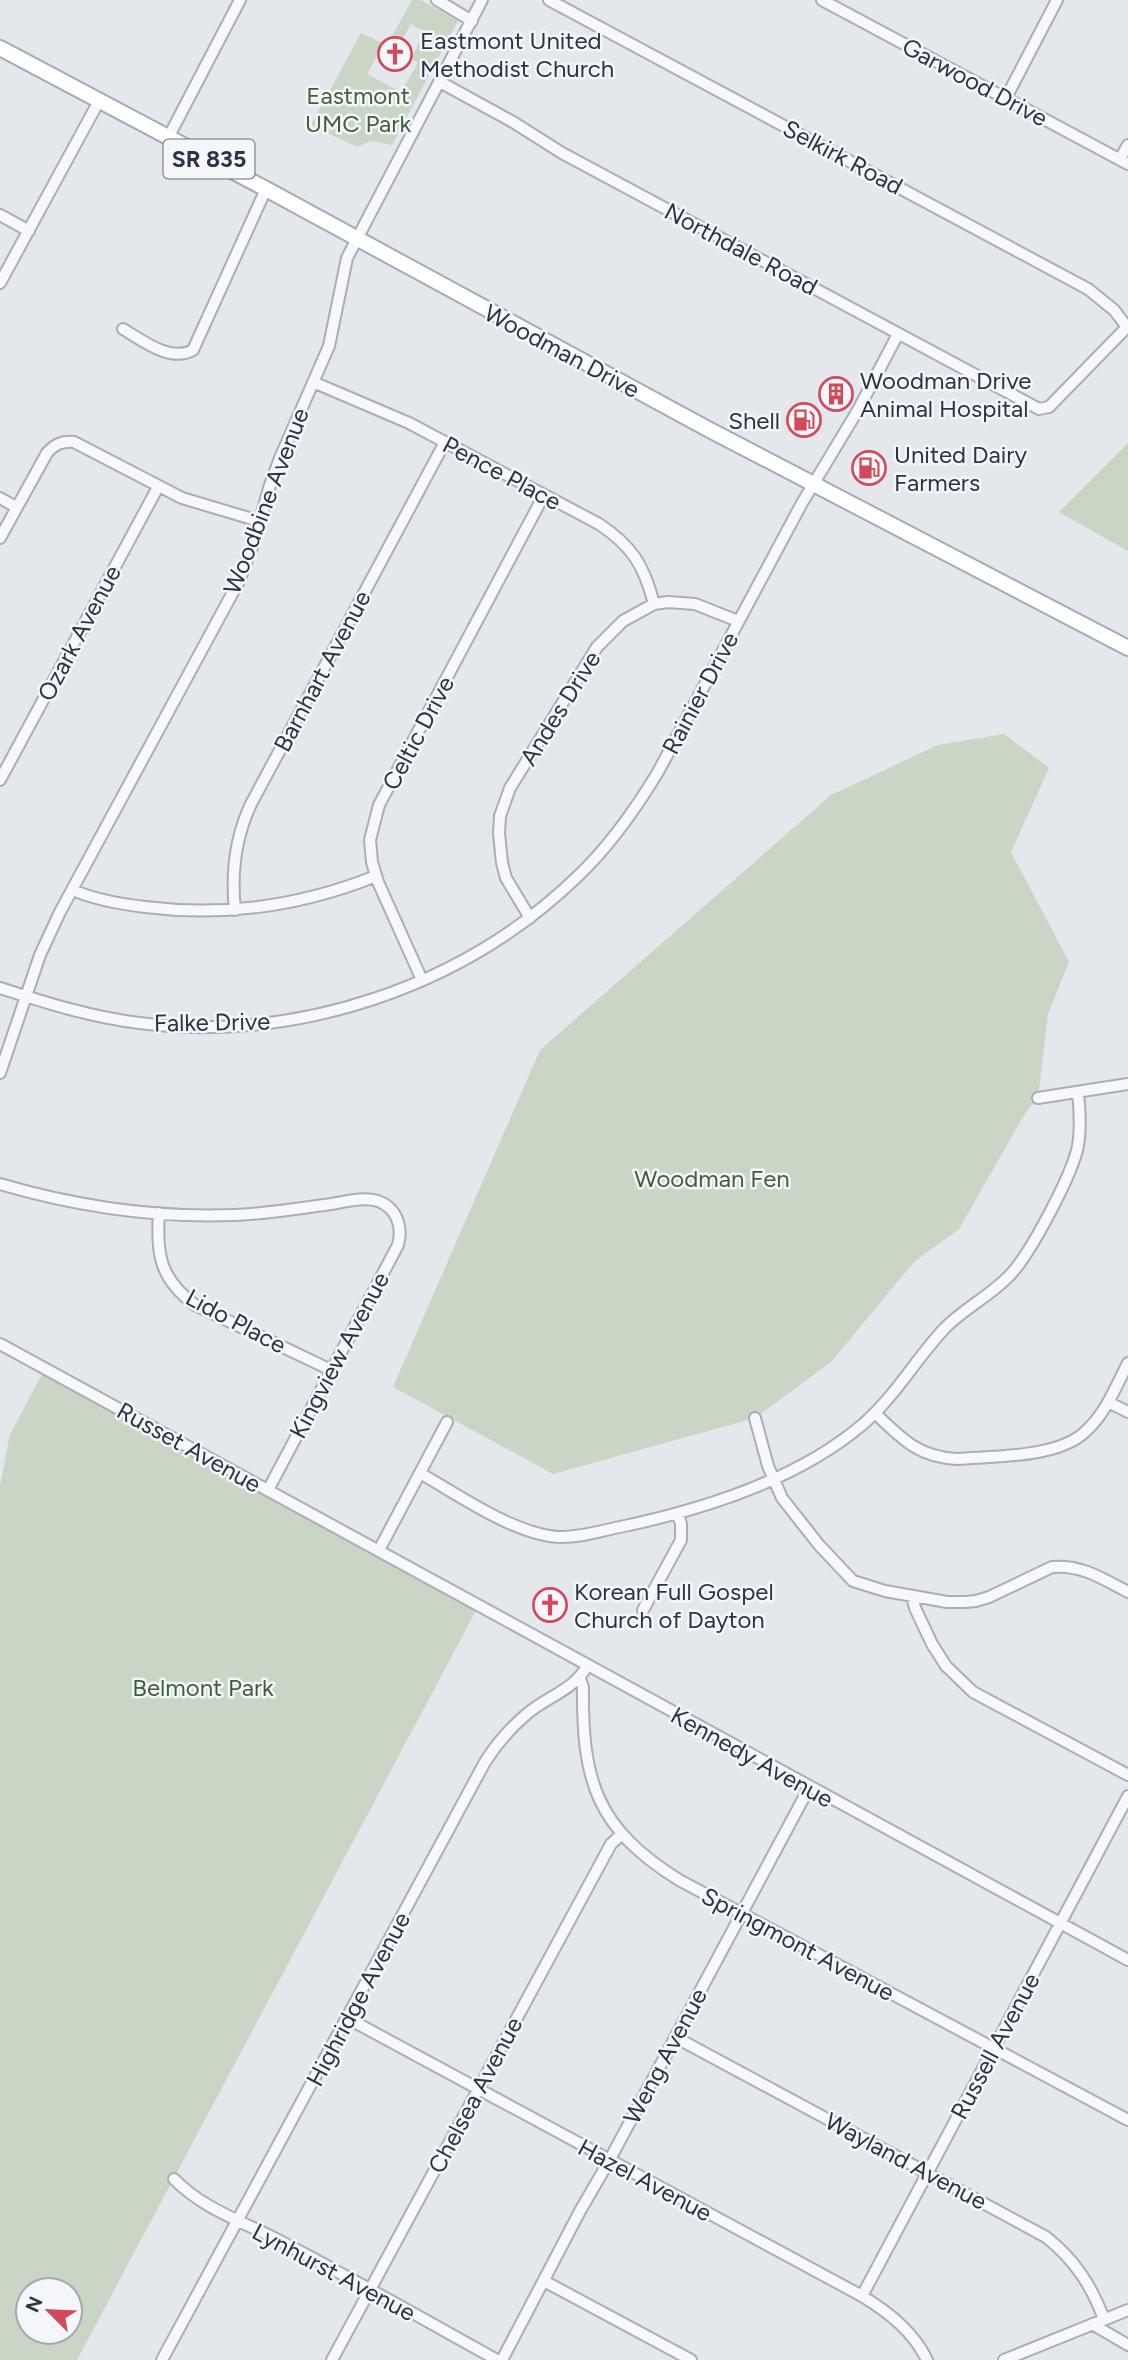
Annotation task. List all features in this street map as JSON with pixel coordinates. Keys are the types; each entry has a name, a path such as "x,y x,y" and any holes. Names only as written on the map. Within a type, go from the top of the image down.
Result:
{"main road":[{"name":"Woodman Drive","path":"0,48 267,189 706,429 815,483 1128,648"}],"street":[{"path":"167,138 240,0"},
{"path":"437,0 472,21"},
{"name":"Woodbine Avenue","path":"0,1073 40,955 239,581 280,458 335,328 341,284 348,258 482,0"},
{"name":"Selkirk Road","path":"549,0 1088,289 1114,310 1128,326"},
{"name":"Garwood Drive","path":"822,0 1124,162"},
{"path":"1006,98 1057,0"},
{"name":"Northdale Road","path":"440,82 513,122 562,153 1039,409 1049,407 1128,326"},
{"path":"0,283 99,101"},
{"path":"1124,162 1128,145"},
{"path":"123,329 170,353 187,353 192,350 267,189"},
{"path":"0,215 29,231"},
{"name":"Rainier Drive","path":"422,980 471,955 530,918 579,876 606,847 638,805 898,334"},
{"name":"Pence Place","path":"313,382 409,424 599,524 624,542 644,571 654,604"},
{"path":"0,538 47,453 53,446 66,442 74,442 158,487 208,507 260,522"},
{"name":"Barnhart Avenue","path":"235,910 235,856 251,804 445,442"},
{"name":"Ozark Avenue","path":"0,779 158,487"},
{"name":"Celtic Drive","path":"422,980 376,876 370,840 379,805 544,495"},
{"path":"0,498 16,507"},
{"name":"Andes Drive","path":"530,918 506,877 502,863 499,833 504,801 597,647 623,621 654,604 695,604 738,621"},
{"path":"73,890 105,901 142,907 177,911 235,910 298,901 376,876"},
{"name":"Falke Drive","path":"0,988 69,1009 121,1020 183,1026 218,1026 254,1024 319,1014 389,994 422,980"},
{"path":"1038,1098 1128,1084"},
{"path":"420,1473 514,1525 545,1535 578,1536 677,1514 774,1481 839,1442 875,1413 942,1331 1009,1276 1029,1250 1073,1162 1080,1135 1078,1093"},
{"path":"0,1184 97,1206 159,1213"},
{"name":"Kingview Avenue","path":"159,1213 233,1215 364,1199 381,1202 397,1219 400,1228 398,1245 268,1490"},
{"name":"Lido Place","path":"159,1213 159,1254 168,1278 184,1297 195,1305 331,1370"},
{"name":"Russet Avenue","path":"0,1344 379,1550"},
{"path":"875,1413 905,1442 929,1455 957,1459 1050,1449 1066,1444 1084,1433 1108,1402 1128,1363"},
{"path":"1108,1402 1128,1412"},
{"path":"754,1418 774,1481 791,1511 845,1575 862,1586 947,1602 976,1601 1052,1567 1064,1566 1087,1571 1128,1592"},
{"path":"379,1550 447,1422"},
{"path":"643,1610 681,1540 681,1524 677,1514"},
{"name":"Kennedy Avenue","path":"379,1550 809,1788 1128,1960"},
{"path":"912,1596 932,1644 946,1666 966,1686 1128,1775"},
{"name":"Highridge Avenue","path":"162,2360 496,1746 528,1712 580,1679 587,1666"},
{"name":"Springmont Avenue","path":"580,1679 583,1687 587,1767 600,1801 622,1835 659,1868 1128,2120"},
{"name":"Weng Avenue","path":"500,2360 809,1788"},
{"name":"Russell Avenue","path":"862,2295 1128,1796"},
{"name":"Chelsea Avenue","path":"332,2360 611,1844 622,1835"},
{"name":"Hazel Avenue","path":"347,2018 862,2295 892,2315 919,2346 927,2360"},
{"name":"Wayland Avenue","path":"675,2037 1027,2226 1064,2252 1082,2273 1104,2319"},
{"name":"Lynhurst Avenue","path":"174,2179 238,2221 500,2360"},
{"path":"544,2281 691,2360"},
{"path":"1004,2360 1128,2310"},
{"path":"1092,2324 1128,2345"}],"green space":[{"name":"Eastmont UMC Park","path":"412,0 421,0 458,21 392,145 371,141 357,147 311,125 361,33 384,44 367,74 401,92 418,63 411,58 425,32 411,24 396,50 387,45"},
{"path":"1128,443 1128,551 1059,512"},
{"name":"Woodman Fen","path":"1004,734 1049,768 1011,852 1069,962 1048,1014 1038,1098 1026,1112 959,1229 914,1262 831,1362 755,1418 553,1474 393,1387 540,1050 831,795 938,745"},
{"name":"Belmont Park","path":"45,1369 478,1607 77,2360 0,2360 0,1486 10,1434"}],"place":[{"name":"Eastmont United Methodist Church","path":"395,54"},
{"name":"Woodman Drive Animal Hospital","path":"836,394"},
{"name":"Shell","path":"804,420"},
{"name":"United Dairy Farmers","path":"869,468"},
{"name":"Korean Full Gospel Church of Dayton","path":"550,1605"}]}
